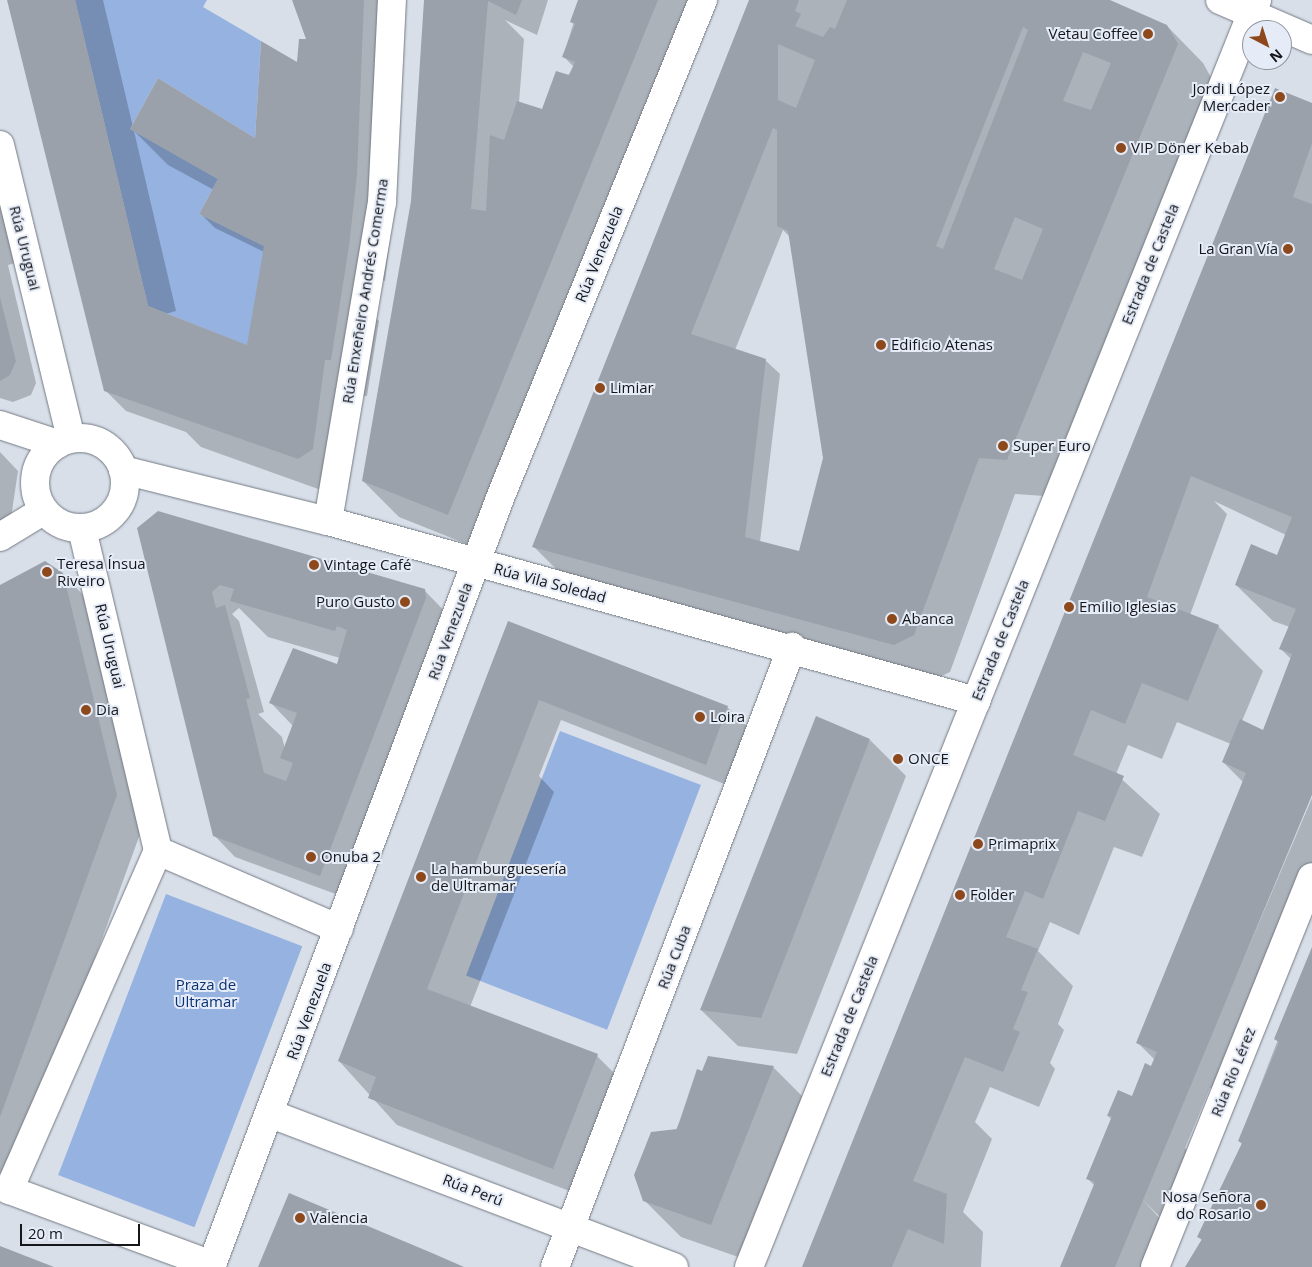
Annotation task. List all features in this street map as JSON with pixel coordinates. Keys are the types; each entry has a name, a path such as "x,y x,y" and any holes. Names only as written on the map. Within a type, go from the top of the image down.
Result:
{"street":[{"name":"Rúa Enxeñeiro Andrés Comerma","path":"328,521 382,203 392,0"},
{"name":"Rúa Venezuela","path":"212,1266 271,1114 475,563 703,0"},
{"path":"1220,0 1254,4 1312,40"},
{"name":"Estrada de Castela","path":"748,1267 1254,4"},
{"name":"Rúa Uruguai","path":"0,145 65,441"},
{"path":"0,425 65,441 85,438 109,449 123,470 125,484 117,509 96,526 82,529 61,524 43,511 34,482 45,454 65,441"},
{"name":"Rúa Vila Soledad","path":"123,470 328,521 475,563 792,647 976,701"},
{"path":"0,537 43,511"},
{"name":"Rúa Uruguai","path":"82,529 158,851"},
{"name":"Rúa Cuba","path":"555,1267 792,647"},
{"path":"212,1266 5,1190 158,851 339,929"},
{"name":"Rúa Río Lérez","path":"1155,1267 1312,877"},
{"name":"Rúa Perú","path":"271,1114 674,1267"}],"green space":[{"path":"75,0 207,0 203,7 261,41 255,138 158,78 130,129 218,179 199,214 264,246 261,351 148,306"},
{"path":"560,731 701,785 607,1030 466,976"},
{"name":"Praza de Ultramar","path":"166,894 302,946 194,1227 58,1175"}],"building":[{"path":"7,0 75,0 148,306 247,345 264,246 199,214 218,179 130,129 158,78 255,138 261,41 297,62 299,39 306,39 292,0 364,0 357,175 349,246 331,360 325,360 313,449 298,459 104,391"},
{"path":"424,0 522,0 516,15 488,1 471,209 486,211 490,135 504,140 517,101 542,109 556,71 569,75 575,62 562,57 575,24 570,22 578,0 658,0 448,515 362,481 411,201"},
{"path":"749,0 799,0 795,11 801,14 795,26 823,37 830,27 835,29 847,0 1110,0 1167,25 1178,44 1007,460 979,458 914,635 894,645 532,547","holes":["1023,27 1028,30 943,249 936,246","778,44 815,60 796,108 778,100","1083,52 1111,63 1091,110 1063,101","773,128 777,130 777,226 788,231 823,458 799,551 745,537 766,359 691,334","1015,217 1043,229 1022,280 994,269"]},
{"path":"1275,88 1312,103 1312,143 1293,197 1312,204 1312,795 1115,1267 1060,1267 1095,1182 1086,1179 1112,1116 1107,1116 1118,1090 1132,1096 1145,1063 1151,1066 1157,1052 1136,1043 1246,773 1222,762 1240,719 1263,730 1292,654 1279,649 1296,609 1235,585 1251,544 1277,555 1292,517 1191,476 1147,597 1219,625 1188,701 1142,683 1125,724 1091,710 1073,755 1124,776 1105,821 1078,811 1043,899 1025,891 1006,937 1038,949 1021,990 1028,992 1013,1029 1020,1032 1003,1072 965,1057 913,1181 947,1194 944,1244 908,1229 892,1267 802,1267"},
{"path":"0,297 16,361 10,375 0,381"},
{"path":"158,511 425,589 426,598 320,876 213,836 137,528","holes":["220,585 234,589 230,601 335,631 337,626 347,630 337,664 293,648 269,703 297,713 280,758 293,763 286,781 264,773 246,699 250,698 225,605 216,608 212,592"]},
{"path":"45,561 63,573 117,795 0,1117 0,585"},
{"path":"508,621 728,706 706,765 539,700 427,989 598,1054 553,1169 368,1098 376,1077 338,1061"},
{"path":"816,716 870,739 786,955 761,1018 700,1010"},
{"path":"1312,947 1312,1267 1185,1267 1202,1239 1197,1237 1242,1143 1238,1141 1279,1042 1274,1039"},
{"path":"708,1056 774,1066 711,1225 643,1201 634,1175 651,1132 677,1129 697,1069 702,1071"},
{"path":"289,1193 432,1253 464,1267 258,1267"},
{"path":"0,1246 54,1267 0,1267"}],"place":[{"name":"Vetau Coffee","path":"1148,34"},
{"name":"Jordi López Mercader","path":"1280,97"},
{"name":"VIP Döner Kebab","path":"1121,148"},
{"name":"La Gran Vía","path":"1288,249"},
{"name":"Edificio Atenas","path":"881,345"},
{"name":"Limiar","path":"600,388"},
{"name":"Super Euro","path":"1003,446"},
{"name":"Vintage Café","path":"314,565"},
{"name":"Teresa Ínsua Riveiro","path":"47,572"},
{"name":"Puro Gusto","path":"405,602"},
{"name":"Emilio Iglesias","path":"1069,607"},
{"name":"Abanca","path":"892,619"},
{"name":"Dia","path":"86,710"},
{"name":"Loira","path":"700,717"},
{"name":"ONCE","path":"898,759"},
{"name":"Primaprix","path":"978,844"},
{"name":"Onuba 2","path":"311,857"},
{"name":"La hamburguesería de Ultramar","path":"421,877"},
{"name":"Folder","path":"960,895"},
{"name":"Nosa Señora do Rosario","path":"1261,1205"},
{"name":"Valencia","path":"300,1218"}]}
